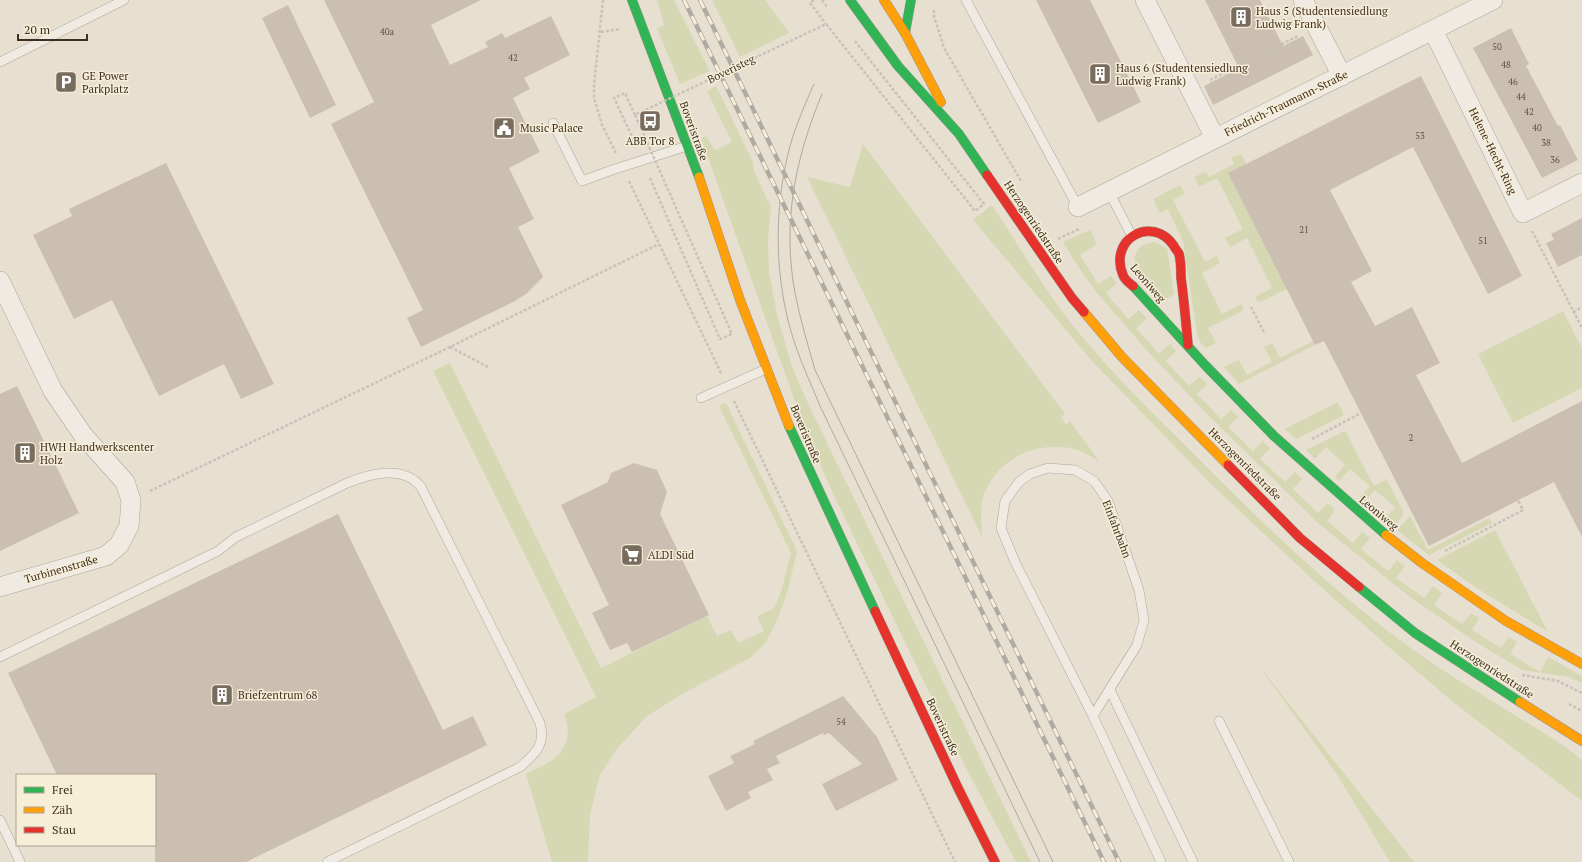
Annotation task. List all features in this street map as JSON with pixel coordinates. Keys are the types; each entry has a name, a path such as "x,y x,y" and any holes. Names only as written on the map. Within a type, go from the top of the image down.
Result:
{"street":[{"name":"Boveristraße","path":"632,0 687,146 740,300 795,441 958,788 995,862"},
{"name":"Herzogenriedstraße","path":"850,0 898,66 959,134"},
{"name":"Herzogenriedstraße","path":"884,0 905,33 959,134 1072,298 1122,357 1300,538 1415,633 1538,714 1582,741"},
{"path":"905,33 911,0"},
{"path":"1145,0 1215,138"},
{"path":"1303,0 1342,76"},
{"name":"Friedrich-Traumann-Straße","path":"1078,207 1493,0"},
{"name":"Helene-Hecht-Ring","path":"1434,30 1522,213"},
{"path":"1522,213 1582,183"},
{"name":"Leoniweg","path":"1188,345 1179,254 1175,244 1168,237 1150,231 1140,232 1132,236 1123,246 1120,253 1120,268 1123,276 1205,365 1274,436 1372,524 1422,563 1506,621 1582,664"},
{"path":"0,282 53,391 83,435 125,482 131,500"},
{"name":"Turbinenstraße","path":"0,587 106,556 119,545 129,526 131,500"}],"lane":[{"path":"0,62 124,0"},
{"path":"966,0 1078,207"},
{"path":"553,123 582,181 687,146"},
{"path":"1109,192 1132,236"},
{"path":"701,398 766,369"},
{"name":"Einfahrbahn","path":"1093,716 1137,645 1144,620 1140,590 1108,501 1094,481 1075,470 1048,468 1030,474 1019,482 1005,501 1001,528 1015,562 1093,716 1161,862"},
{"path":"0,657 218,551 236,537 347,483 362,477 390,473 400,474 412,478 421,487 530,702 540,723 542,737 536,752 520,767 327,862"},
{"path":"1110,690 1193,862"},
{"path":"1219,721 1289,862"},
{"path":"0,820 20,862"}],"path":[{"path":"603,0 594,84 594,98 602,125 955,862"},
{"path":"814,0 810,3 826,24 975,211 984,204 854,40"},
{"path":"934,6 934,16 944,48 972,95"},
{"name":"Boveristeg","path":"635,115 826,24"},
{"path":"1190,89 1317,26"},
{"path":"600,32 621,28"},
{"path":"632,138 614,98 625,93 732,334 720,339 650,178"},
{"path":"1522,213 1572,312 1582,328"},
{"path":"1056,240 1080,228"},
{"path":"131,500 450,347 659,244"},
{"path":"1251,307 1265,334"},
{"path":"1572,312 1582,307"},
{"path":"450,347 490,368"},
{"path":"1289,450 1361,413"},
{"path":"1422,563 1523,510 1518,500"},
{"path":"1520,675 1558,681 1582,693"},
{"path":"1569,704 1582,710"}],"green space":[{"path":"657,0 674,0 710,71 680,84 657,28 664,25"},
{"path":"712,0 765,0 789,33 740,57"},
{"path":"716,86 753,162 754,171 771,207 768,241 769,271 777,315 792,367 810,408 1031,862 1016,862 966,768 835,498 807,435 701,138 706,136 715,150 732,142 707,91"},
{"path":"863,144 1065,414 1061,418 1066,424 1070,421 1099,461 1078,450 1065,447 1052,447 1026,452 1004,465 995,475 984,494 981,512 982,537 807,177 850,187"},
{"path":"1241,154 1246,164 1287,289 1258,303 1255,297 1272,288 1247,238 1230,247 1225,238 1243,229 1217,178 1199,187 1194,177 1206,172 1209,177 1234,164 1231,158"},
{"path":"1180,185 1185,194 1173,200 1205,262 1216,256 1220,263 1202,273 1222,314 1241,304 1244,310 1208,328 1216,343 1206,348 1200,342 1197,334 1183,241 1168,209 1160,213 1153,199"},
{"path":"992,205 1055,302 1085,341 1118,377 1237,498 1342,594 1397,638 1467,686 1556,741 1582,760 1582,801 1453,702 1313,580 1212,485 1092,361 973,220"},
{"path":"1090,230 1097,244 1080,255 1098,284 1111,276 1117,283 1106,293 1128,319 1139,310 1147,319 1136,328 1159,354 1170,344 1176,351 1166,361 1189,386 1200,377 1207,385 1197,394 1221,419 1231,410 1238,417 1228,427 1253,451 1263,441 1270,448 1260,459 1285,482 1295,472 1302,479 1293,489 1318,513 1328,503 1335,510 1327,521 1353,543 1362,532 1370,538 1361,549 1388,571 1397,560 1405,566 1396,578 1424,598 1433,586 1442,593 1434,605 1462,624 1471,613 1479,618 1472,630 1501,648 1509,637 1517,642 1510,654 1540,672 1548,657 1582,676 1582,683 1569,677 1522,670 1474,641 1410,597 1319,524 1204,411 1151,355 1097,293 1063,242"},
{"path":"1154,242 1167,248 1174,293 1168,298 1161,297 1155,293 1136,271 1134,265 1139,248 1145,244"},
{"path":"1563,311 1582,348 1582,388 1513,423 1478,354"},
{"path":"1313,341 1315,345 1239,384 1224,367 1239,360 1247,375 1272,362 1264,347 1272,343 1280,358"},
{"path":"450,363 601,668 707,616 717,636 731,630 738,643 764,631 757,617 774,608 781,592 791,553 719,406 726,403 797,551 788,590 778,618 766,642 750,658 684,693 647,716 617,749 600,775 590,815 588,862 552,862 526,774 554,759 565,745 567,726 564,714 596,697 433,371"},
{"path":"1338,402 1344,415 1296,439 1285,429"},
{"path":"1345,431 1374,486 1387,480 1404,513 1394,527 1385,520 1395,507 1375,490 1364,502 1359,498 1370,486 1350,469 1339,481 1335,477 1345,465 1326,447 1315,459 1306,450"},
{"path":"1410,516 1428,550 1489,518 1492,523 1429,555 1397,530"},
{"path":"1495,530 1548,632 1478,589 1437,560"},
{"path":"1256,662 1414,862 1390,862 1338,776"}],"building":[{"path":"324,0 481,0 431,25 450,65 488,47 485,42 502,33 505,38 551,16 570,55 524,78 530,89 513,98 540,152 509,168 534,219 518,227 543,277 526,294 515,301 421,347 407,318 423,310 331,124 374,102"},
{"name":"Haus 6 (Studentensiedlung Ludwig Frank)","path":"1036,0 1090,0 1141,102 1098,123"},
{"path":"1205,0 1260,0 1283,46 1303,36 1313,55 1213,105 1204,86 1239,68"},
{"path":"288,5 336,105 310,118 262,18"},
{"path":"1511,28 1529,64 1526,66 1578,160 1542,178 1473,48"},
{"path":"1421,76 1522,276 1488,294 1413,147 1330,190 1372,271 1351,282 1375,326 1412,307 1440,363 1416,375 1462,463 1582,401 1582,537 1554,482 1429,546 1324,341 1315,345 1228,173"},
{"path":"166,163 274,384 241,399 224,364 159,396 112,300 74,319 33,235 72,216 69,209"},
{"path":"1582,218 1582,255 1558,267 1546,243 1554,240 1551,234"},
{"name":"HWH Handwerkscenter Holz","path":"17,386 79,513 0,551 0,394"},
{"name":"ALDI Süd","path":"634,463 657,470 667,492 660,514 709,615 632,652 627,643 610,650 592,613 609,605 561,505 608,482 611,473"},
{"name":"Briefzentrum 68","path":"338,514 443,730 473,716 487,745 246,862 155,862 156,774 57,774 8,673"},
{"path":"843,696 877,737 898,780 836,811 822,784 862,764 829,733 824,735 823,733 776,756 780,763 767,769 773,780 748,792 751,798 726,811 708,776 734,763 730,756 755,744 753,741"}],"tram line":[{"path":"814,84 790,146 784,170 781,195 778,246 783,296 788,320 795,344 820,406 1040,862"},
{"path":"822,94 798,167 791,216 790,242 791,267 795,293 815,370 1053,862"}],"railway":[{"path":"684,0 1104,862"},
{"path":"700,0 1119,862"}],"traffic: fast":[{"path":"632,0 699,177"},
{"path":"850,0 898,66 959,134 987,175"},
{"path":"905,33 911,0"},
{"path":"1133,286 1205,365 1274,436 1386,535"},
{"path":"789,426 875,611"},
{"path":"1359,587 1415,633 1520,702"}],"traffic: slow":[{"path":"884,0 905,33 941,102"},
{"path":"699,177 740,300 789,426"},
{"path":"1084,312 1122,357 1228,465"},
{"path":"1386,535 1422,563 1506,621 1582,664"},
{"path":"1520,702 1582,741"}],"traffic: jam":[{"path":"987,175 1072,298 1084,312"},
{"path":"1133,286 1124,276 1120,262 1122,251 1127,242 1135,235 1144,232 1155,232 1165,237 1174,246 1180,257 1188,345"},
{"path":"1228,465 1300,538 1359,587"},
{"path":"875,611 958,788 995,862"}],"place":[{"name":"Haus 5 (Studentensiedlung Ludwig Frank)","path":"1241,17"},
{"name":"Haus 6 (Studentensiedlung Ludwig Frank)","path":"1100,74"},
{"name":"GE Power Parkplatz","path":"66,82"},
{"name":"ABB Tor 8","path":"650,121"},
{"name":"Music Palace","path":"504,128"},
{"name":"HWH Handwerkscenter Holz","path":"25,453"},
{"name":"ALDI Süd","path":"632,555"},
{"name":"Briefzentrum 68","path":"222,695"}]}
